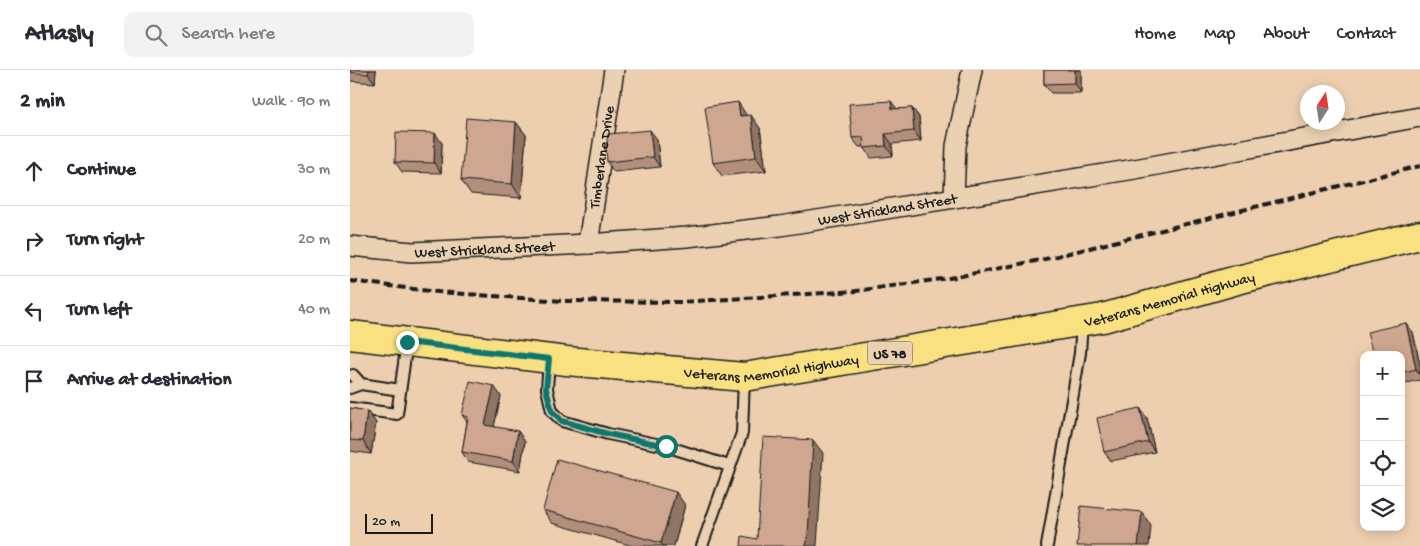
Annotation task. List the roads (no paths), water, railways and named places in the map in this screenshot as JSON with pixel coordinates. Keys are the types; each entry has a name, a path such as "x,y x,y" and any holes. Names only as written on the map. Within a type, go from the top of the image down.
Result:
{"main road":[{"name":"Veterans Memorial Highway","path":"350,335 549,359 744,377 1103,318 1237,280 1420,234"}],"street":[{"name":"Timberlane Drive","path":"588,244 614,70"},
{"path":"954,198 956,146 972,70"},
{"name":"West Strickland Street","path":"350,246 412,252 588,244 687,237 753,229 1135,169 1420,117"}],"lane":[{"path":"1047,546 1080,353 1082,321"},
{"path":"350,408 397,414 407,342"},
{"path":"549,359 546,389 552,411 562,421 608,434 666,446 729,466"},
{"path":"353,375 361,384"},
{"path":"702,546 742,433 744,377"},
{"path":"350,388 361,384 400,390"}],"railway":[{"path":"350,281 438,292 562,301 682,302 856,291 956,277 1045,259 1420,166"}]}
